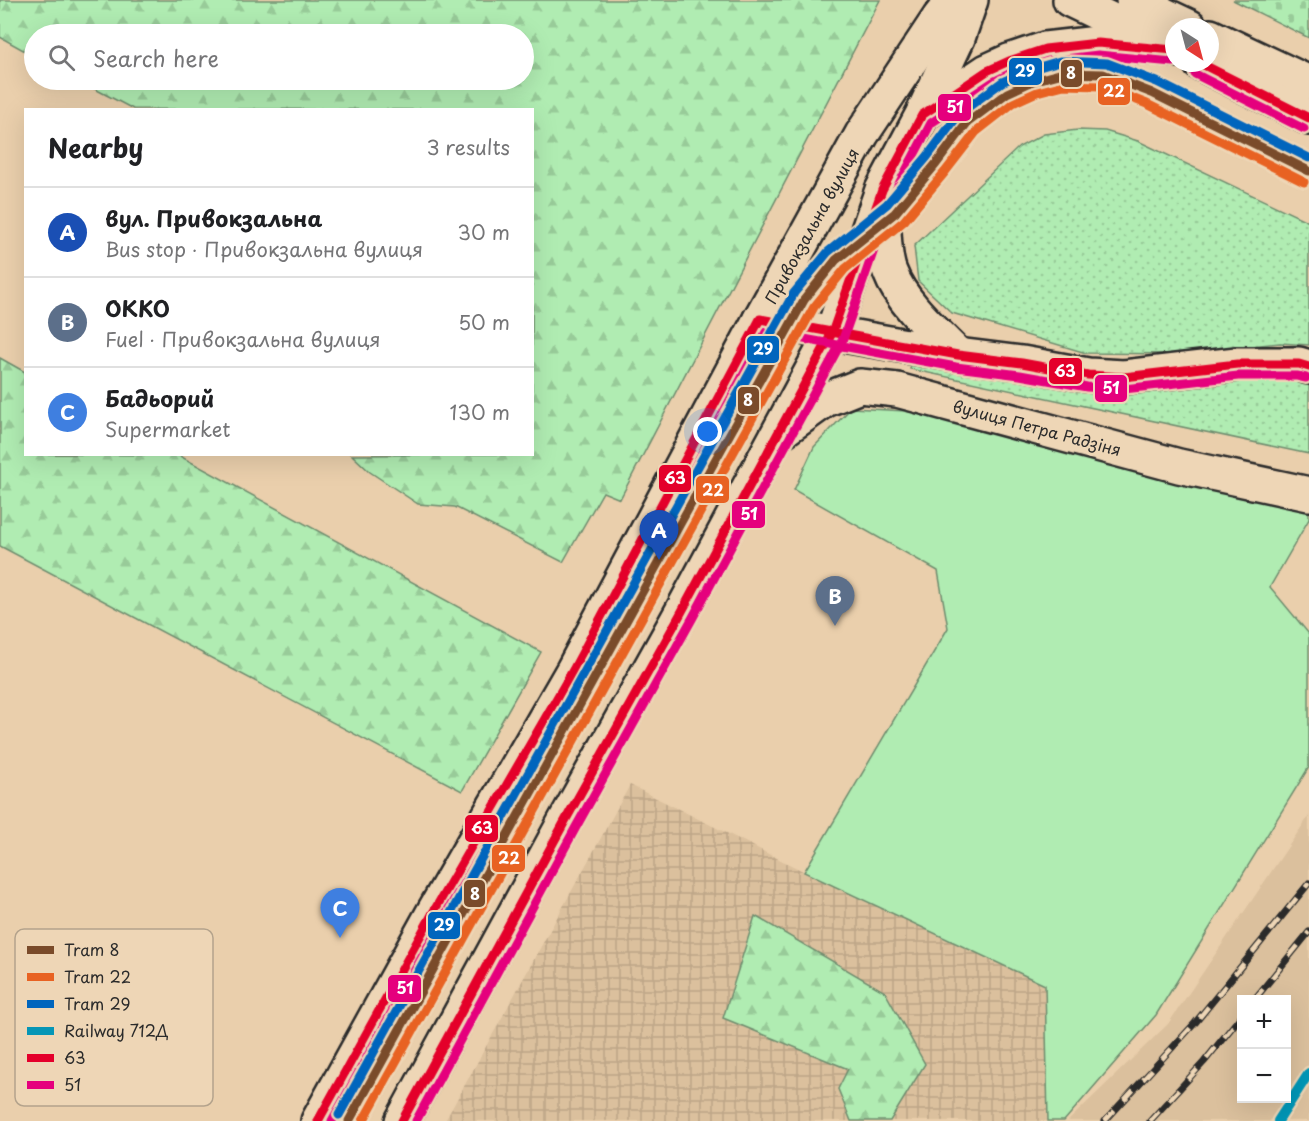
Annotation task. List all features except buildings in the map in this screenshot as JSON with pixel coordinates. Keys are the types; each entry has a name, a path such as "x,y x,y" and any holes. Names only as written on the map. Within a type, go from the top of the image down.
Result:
{"main road":[{"name":"Привокзальна вулиця","path":"318,1121 434,911 573,670 760,319 862,134 953,0"},
{"path":"402,1121 681,613 831,333 882,190 922,115 958,38 971,0"},
{"path":"1070,0 1165,46"},
{"path":"1133,0 1171,18"},
{"path":"1219,40 1309,83"},
{"path":"922,115 987,70 1044,50 1098,43 1165,49"},
{"path":"1218,72 1309,118"},
{"path":"882,190 890,271 914,310 958,355"},
{"path":"760,319 958,355 1022,363 1088,375 1124,377 1237,364 1299,364 1309,367"},
{"name":"вулиця Петра Радзіня","path":"776,435 825,400 860,386 888,389 1179,466 1309,494"}],"shaded area":[{"path":"630,785 805,872 1045,985 1048,1121 445,1121"},
{"path":"1309,816 1309,1121 1068,1121 1168,1024"}],"green space":[{"path":"0,0 880,0 620,499 603,492 563,562 455,507 418,504 370,472 353,456 534,456 534,108 131,108 97,90 534,90 534,24 24,24 24,50 0,37"},
{"path":"1233,0 1309,0 1309,38"},
{"path":"1078,130 1105,131 1138,141 1309,222 1309,345 1280,343 1176,354 1086,353 952,313 918,281 914,246 1019,147 1044,134"},
{"path":"913,354 1062,387 1120,393 1309,373 1309,454 910,369"},
{"path":"0,358 24,371 24,456 180,456 541,652 462,791 0,546"},
{"path":"851,408 906,411 1309,500 1309,519 1270,587 1309,634 1309,767 1156,1015 1064,1121 1048,1121 1045,985 804,872 948,628 938,571 794,490 814,447"},
{"path":"755,916 885,992 925,1064 890,1121 851,1121 838,1089 848,1069 723,1018"}],"railway":[{"path":"1105,1121 1195,1023 1309,883"},
{"path":"1258,995 1309,932"},
{"path":"1150,1121 1204,1062 1237,1021"}],"tram line":[{"name":"29","path":"339,1115 794,293 828,252 887,204 927,157 959,114 1002,82 1029,70 1060,61 1107,63 1157,82 1309,158"},
{"name":"8","path":"349,1121 804,300 836,260 895,213 967,123 1007,93 1033,81 1063,73 1103,74 1152,93 1309,171"},
{"name":"22","path":"363,1121 814,307 845,269 904,221 976,132 1013,103 1037,92 1064,85 1101,86 1147,104 1304,182"}],"rail line":[{"name":"712Д","path":"1278,1121 1309,1073"}],"transit line":[{"name":"63","path":"402,1121 832,333 882,190 922,115 987,71 1045,49 1098,43 1165,49"},
{"name":"51","path":"416,1121 843,339 893,195 931,123 993,82 1013,72 1048,61 1098,55 1165,61"},
{"name":"63","path":"1218,72 1309,118"},
{"name":"51","path":"1195,74 1304,129"},
{"name":"63","path":"318,1121 434,911 573,670 760,319 958,355 1022,363 1088,375 1124,377 1237,364 1299,364 1309,367"},
{"name":"51","path":"332,1121 444,917 584,676 766,332 956,367 1087,387 1124,389 1238,376 1306,378"}],"place":[{"name":"вул. Привокзальна","path":"659,560"},
{"name":"ОККО","path":"835,626"},
{"name":"Бадьорий","path":"340,938"}]}
